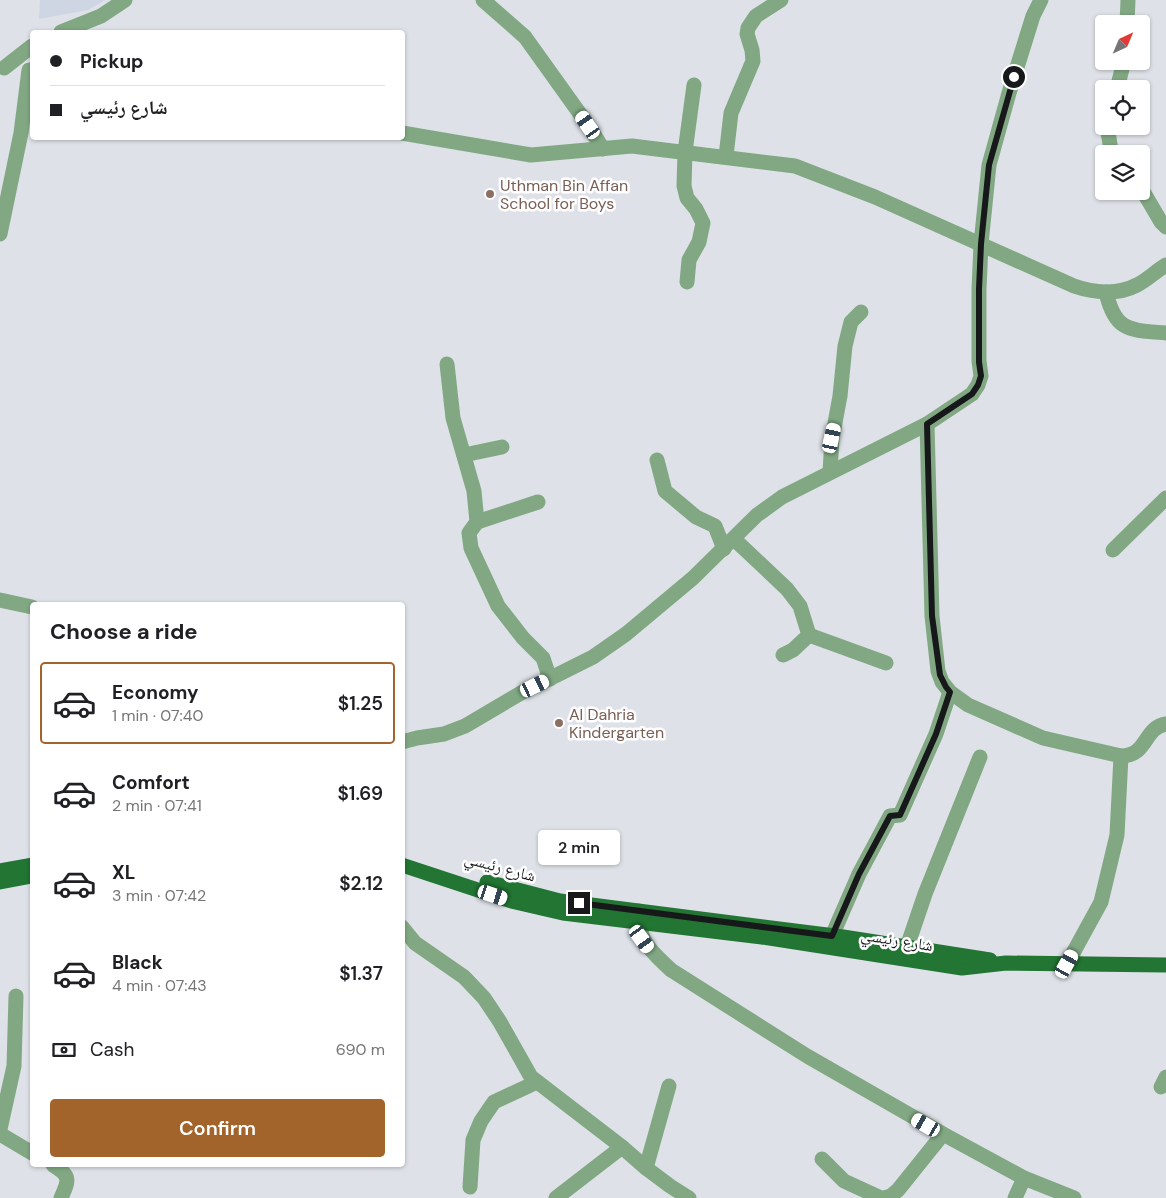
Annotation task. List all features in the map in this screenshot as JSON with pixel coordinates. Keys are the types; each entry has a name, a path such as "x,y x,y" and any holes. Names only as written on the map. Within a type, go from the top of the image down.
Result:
{"main road":[{"name":"شارع رئيسي","path":"405,858 516,891 638,917 762,937 906,953"},
{"path":"0,871 30,865"},
{"name":"شارع رئيسي","path":"405,866 511,901 564,912 638,917 832,936 962,968 1006,963 1166,965"},
{"path":"0,882 30,876"}],"street":[{"path":"66,30 101,16 125,0"},
{"path":"483,0 525,37 588,125 602,149"},
{"path":"726,156 731,113 753,61 748,28 756,16 781,0"},
{"path":"405,741 455,731 520,693 593,657 626,634 693,578 757,515 782,497 927,424 968,398 975,390 980,381 981,371 979,362 979,289 981,244 989,165 1008,92 1033,16 1041,0"},
{"path":"1127,15 1128,0"},
{"path":"2,68 30,47"},
{"path":"2,68 30,70"},
{"path":"0,234 21,133 30,76"},
{"path":"687,282 689,260 699,242 703,223 696,208 687,198 684,186 685,152 694,85"},
{"path":"405,134 530,155 632,146 726,156 795,166 875,197 1074,286 1094,291 1106,292 1136,286 1166,264"},
{"path":"1148,200 1166,227"},
{"path":"1106,292 1110,309 1121,324 1132,330 1166,333"},
{"path":"830,472 832,438 840,396 845,346 851,322 861,312"},
{"path":"447,364 453,418 474,492 477,522"},
{"path":"927,424 932,616 940,675 946,687 968,705 1043,738 1121,756 1130,755 1138,751 1152,731 1160,725 1166,724"},
{"path":"464,455 502,447"},
{"path":"657,460 665,491 696,517 716,526 729,544 786,589 800,606 809,635"},
{"path":"1113,550 1166,498"},
{"path":"538,502 477,522 469,533 471,548 498,606 523,638 543,658 550,678"},
{"path":"0,600 30,607"},
{"path":"783,655 794,650 809,635"},
{"path":"809,635 886,663"},
{"path":"832,936 859,874 890,816 900,815 936,734 950,692"},
{"path":"1067,964 1101,902 1117,835 1121,756"},
{"path":"906,953 925,894 980,757"},
{"path":"638,917 642,939 653,954 671,970 807,1056 943,1134 1024,1178 1074,1198"},
{"path":"405,931 415,943 464,977 484,998 531,1077 622,1147 646,1168 689,1198"},
{"path":"0,1129 14,1066 16,996"},
{"path":"470,1187 473,1140 481,1121 494,1102 537,1082"},
{"path":"646,1168 668,1086"},
{"path":"0,1134 30,1152"},
{"path":"822,1159 844,1181 882,1198 896,1192 943,1134"},
{"path":"556,1198 622,1147"},
{"path":"56,1167 62,1170 70,1170 61,1198"},
{"path":"1015,1198 1024,1178"}],"shaded area":[{"path":"40,0 105,0 88,10 39,19"}],"place":[{"name":"Uthman Bin Affan School for Boys","path":"490,194"},
{"name":"Al Dahria Kindergarten","path":"559,723"}],"route":[{"path":"579,903 832,936 859,874 890,816 900,815 936,734 950,692 942,682 938,671 932,616 927,424 972,394 981,376 979,362 979,289 981,244 989,165 1008,92 1014,77"}]}
